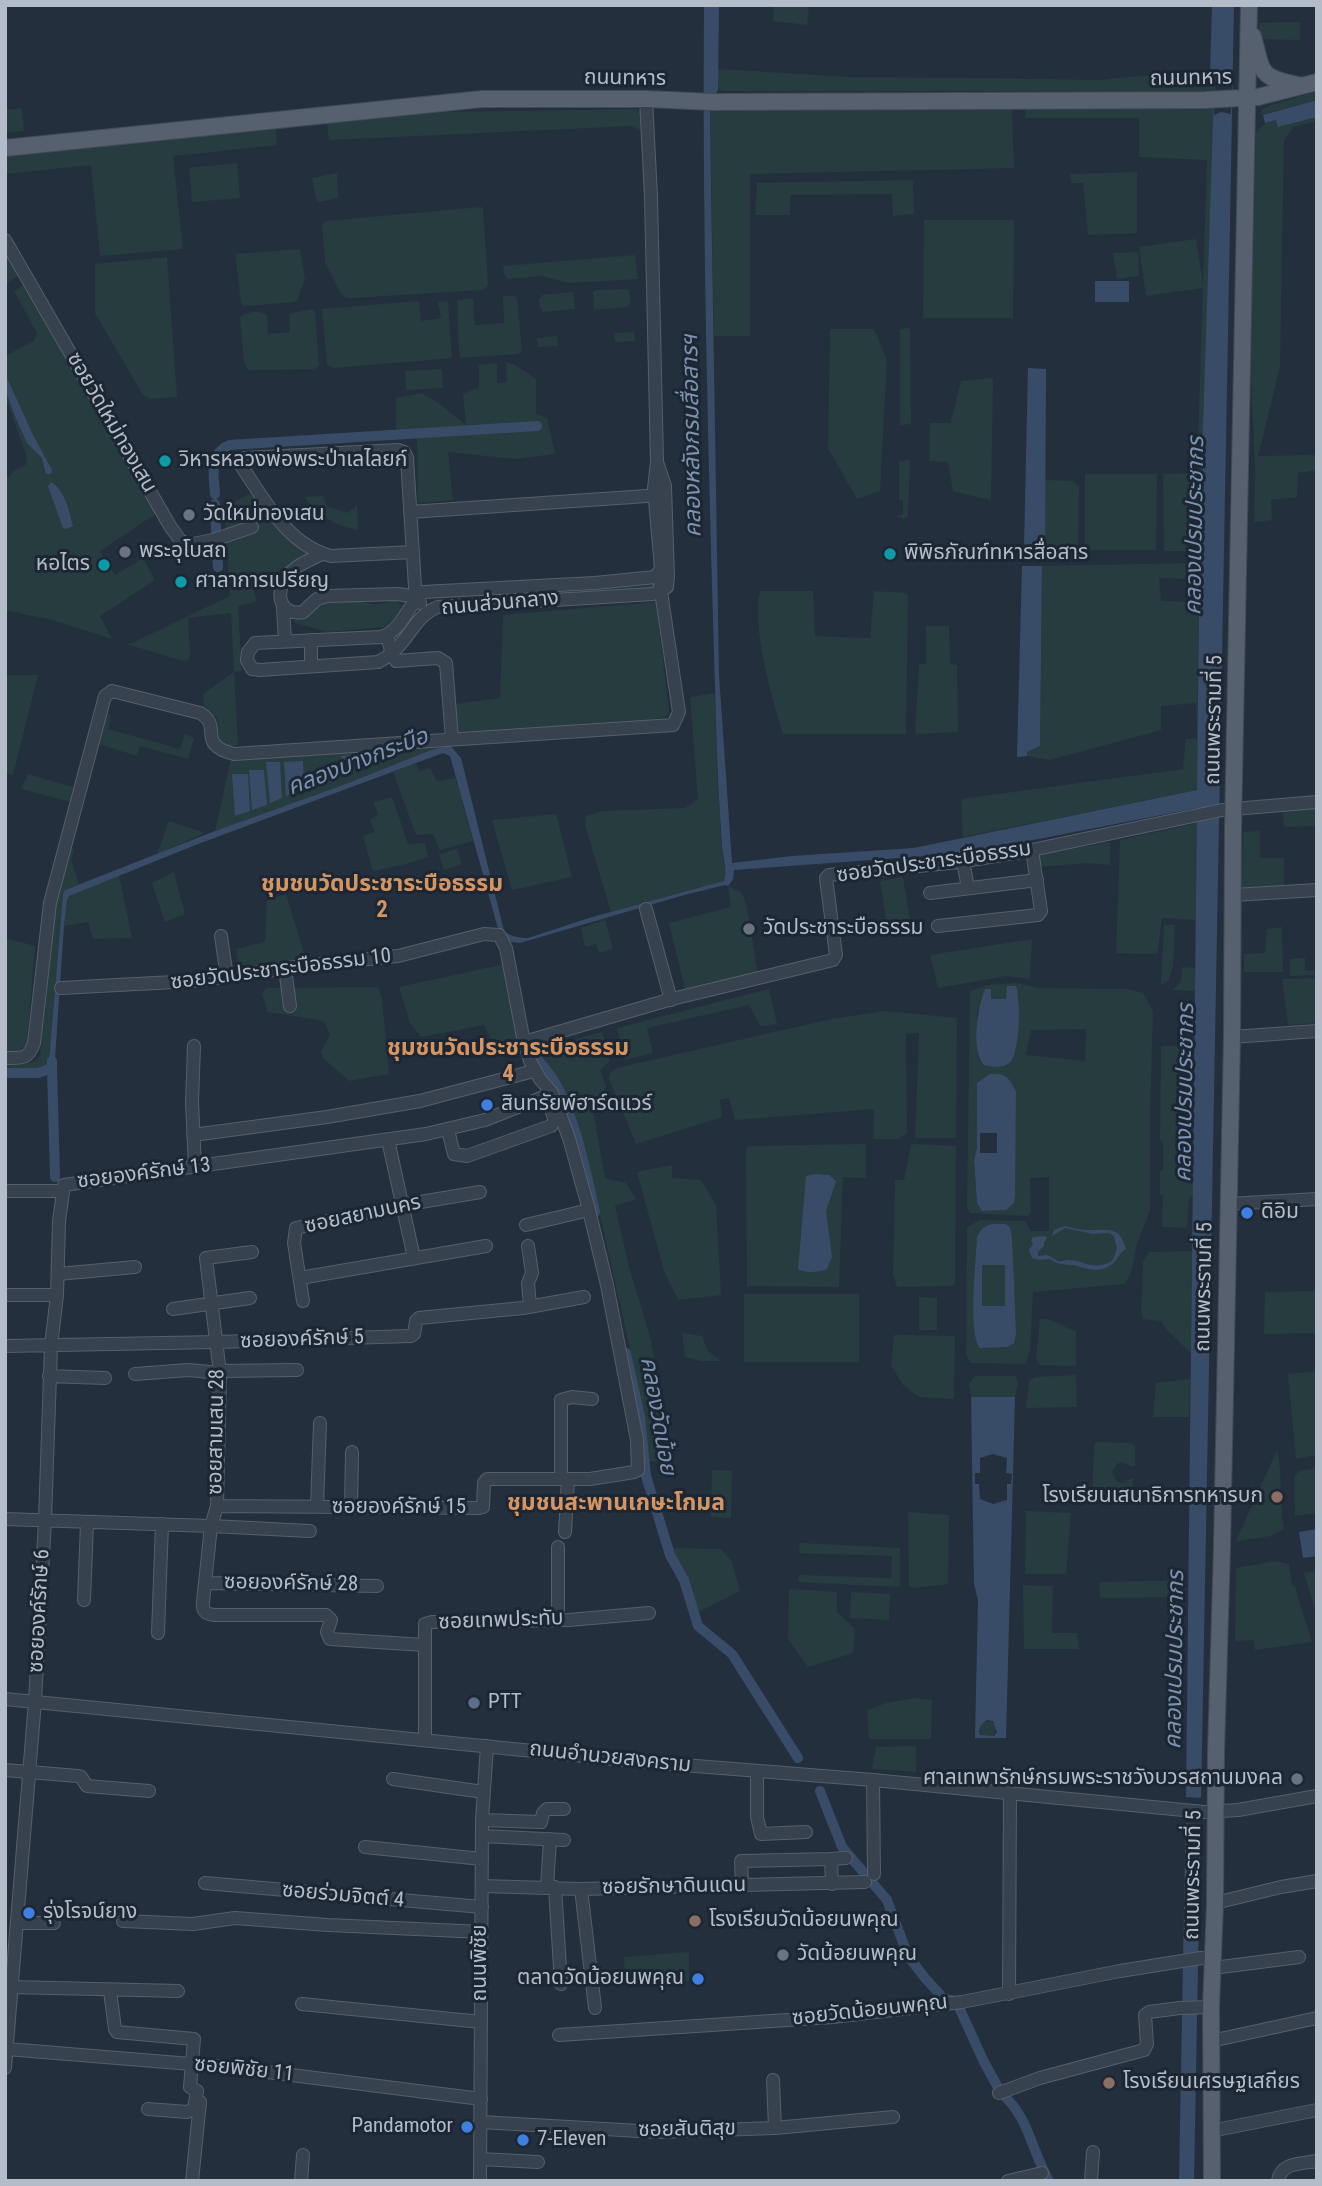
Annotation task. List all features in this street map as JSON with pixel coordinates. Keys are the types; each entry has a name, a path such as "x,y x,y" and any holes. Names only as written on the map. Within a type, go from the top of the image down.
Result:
{"main road":[{"path":"1249,14 1264,74 1273,80 1310,84"},
{"name":"ถนนพระรามที่ 5","path":"1212,2181 1211,2040 1205,2007 1215,1903 1210,1812 1232,1038 1233,895 1228,809 1238,100 1249,14"},
{"name":"ถนนทหาร","path":"5,148 449,101 521,98 646,99 713,103 1238,100 1310,84"}],"street":[{"path":"5,1058 23,1058 30,1054 34,1043 50,903 108,692 200,713 206,716 211,726 215,747 234,754 673,725 679,712 659,574 660,496 665,486 657,462 646,99"},
{"name":"ซอยวัดใหม่ทองเสน","path":"5,240 180,540 188,545 214,540 252,527"},
{"path":"413,552 331,556 322,554 286,529 240,464 241,460 404,452 407,458 417,597 426,612"},
{"path":"410,512 660,496"},
{"path":"660,496 668,582 667,587 661,591"},
{"path":"285,641 283,608 280,602 285,578 296,567 322,554"},
{"name":"ถนนส่วนกลาง","path":"387,635 394,632 423,592 579,584 654,577 659,574"},
{"path":"579,584 580,598"},
{"path":"476,589 478,604"},
{"name":"ถนนส่วนกลาง","path":"392,655 426,612 438,607 653,594 661,591"},
{"path":"283,608 296,613 303,611 317,599 327,596 398,594 417,597"},
{"path":"392,655 378,662 260,670 249,666 248,653 255,643 387,635 396,660 438,658 446,663 452,739"},
{"path":"311,640 312,666"},
{"name":"ซอยวัดประชาระบือธรรม","path":"524,1040 833,960 836,955 826,878 830,875 963,861 1032,850 1228,809 1317,802"},
{"path":"938,926 1038,915 1041,911 1032,850"},
{"path":"963,861 968,888"},
{"path":"930,893 1037,880"},
{"path":"1233,895 1317,890"},
{"path":"646,909 671,1000"},
{"name":"ซอยวัดประชาระบือธรรม 10","path":"61,988 157,984 398,956 484,934 499,935 506,948 524,1040"},
{"path":"221,936 227,976"},
{"path":"285,968 290,1006"},
{"path":"1232,1038 1317,1031"},
{"path":"524,1040 534,1069 569,1138 589,1210 526,1225"},
{"path":"194,1046 195,1167"},
{"path":"193,1135 420,1101 534,1069"},
{"path":"448,1130 454,1154 467,1156 554,1124 548,1093"},
{"name":"ซอยองค์รักษ์ 13","path":"45,1520 51,1346 64,1185 448,1130 485,1120 548,1093"},
{"path":"388,1140 414,1258"},
{"path":"5,1191 62,1191"},
{"name":"ซอยสยามนคร","path":"303,1301 294,1242 296,1228 480,1192"},
{"path":"1228,1204 1317,1199"},
{"name":"ซอยองค์รักษ์ 15","path":"217,1506 479,1508 483,1507 484,1483 487,1479 599,1478 638,1470 637,1440 589,1210"},
{"path":"528,1245 532,1272 528,1283 530,1306"},
{"path":"300,1278 486,1247"},
{"name":"ซอยสามเสน 28","path":"5,1519 211,1526 217,1506 219,1372 206,1258 252,1252"},
{"path":"58,1274 135,1267"},
{"path":"5,1295 57,1295"},
{"name":"ซอยองค์รักษ์ 5","path":"5,1346 411,1336 419,1318 530,1306 584,1297"},
{"path":"173,1309 250,1298"},
{"path":"135,1374 188,1370 298,1370"},
{"path":"50,1376 105,1378"},
{"path":"565,1532 561,1399 592,1399"},
{"path":"317,1507 320,1423"},
{"path":"351,1508 352,1452"},
{"name":"ซอยองค์รักษ์ 6","path":"5,2068 10,1981 35,1702 45,1520"},
{"path":"84,1600 87,1523"},
{"path":"158,1633 162,1524"},
{"path":"211,1526 310,1531"},
{"name":"ซอยองค์รักษ์ 28","path":"211,1526 202,1606 207,1614 326,1615 331,1620 327,1632 330,1639 424,1645"},
{"path":"558,1547 558,1620"},
{"name":"ซอยองค์รักษ์ 28","path":"205,1583 377,1586"},
{"name":"ซอยเทพประทับ","path":"425,1739 425,1624 558,1620 649,1613"},
{"name":"ถนนอำนวยสงคราม","path":"5,1699 1140,1807 1210,1812 1317,1796"},
{"name":"ถนนพิชัย","path":"480,2181 482,1820 487,1746"},
{"path":"5,1770 78,1776 87,1786 149,1791"},
{"path":"757,1772 757,1817 761,1834 806,1832"},
{"path":"393,1779 483,1792"},
{"name":"ซอยรักษาดินแดน","path":"482,1886 581,1889 742,1886 832,1884 870,1878 873,1780"},
{"path":"1009,1994 1010,1793"},
{"path":"482,1820 541,1822 542,1813 547,1809 564,1810"},
{"path":"482,1836 557,1840 551,1887 561,1983"},
{"path":"365,1846 482,1859"},
{"path":"742,1886 741,1861 846,1858"},
{"path":"831,1859 832,1884"},
{"path":"1215,1903 1317,1881"},
{"name":"ซอยร่วมจิตต์ 4","path":"205,1883 482,1908"},
{"path":"581,1889 595,2008"},
{"path":"123,1921 192,1924 235,1918 482,1932"},
{"path":"17,1923 54,1923"},
{"name":"ซอยวัดน้อยนพคุณ","path":"559,2035 832,2017 962,2002 1178,1962 1299,1957"},
{"path":"10,1981 110,1991 178,1991"},
{"path":"110,1991 117,2032 194,2039 190,2087 197,2090 194,2109 191,2112 148,2109"},
{"path":"302,2004 481,2022"},
{"path":"999,2093 1040,2078 1144,2050 1147,2044 1145,2014 1161,2009 1205,2007"},
{"path":"1211,2040 1317,2018"},
{"name":"ซอยพิชัย 11","path":"7,2049 193,2064 481,2099"},
{"path":"773,2080 775,2127"},
{"path":"192,2181 200,2106 197,2096"},
{"path":"1212,2131 1317,2109"},
{"name":"ซอยสันติสุข","path":"480,2122 657,2132 775,2127 893,2117"},
{"path":"1091,2181 1093,2152"},
{"path":"301,2181 303,2155"},
{"path":"480,2159 538,2162"},
{"path":"1278,2181 1284,2168 1317,2161"},
{"path":"1008,2181 1042,2173"}],"green space":[{"path":"774,5 809,5 807,25 773,21"},
{"path":"1300,22 1300,40 1259,39 1259,23"},
{"path":"717,69 850,77 1101,80 1147,75 1210,74 1215,82 1214,91 723,91 718,89"},
{"path":"1317,91 1317,100 1260,115 1263,109 1269,106"},
{"path":"923,106 1009,107 1012,111 1014,168 750,174 750,336 714,336 710,111"},
{"path":"1214,106 1199,552 1197,790 963,837 961,799 1183,769 1186,739 1197,738 1196,703 1161,706 1161,730 1050,760 1027,756 1026,752 1040,746 1042,566 1191,563 1191,551 1164,551 1163,474 1197,473 1203,288 1146,296 1139,247 1196,239 1203,284 1207,160 1139,157 1139,118 1026,118 1025,110","holes":["1159,578 1191,579 1195,587 1195,602 1161,601"]},
{"path":"22,108 24,131 5,133 5,110"},
{"path":"636,109 641,112 640,130 631,126 329,140 327,123 447,112"},
{"path":"1317,117 1317,121 1293,127 1284,140 1280,367 1258,456 1317,455 1317,470 1298,473 1297,497 1271,500 1272,520 1254,522 1255,467 1250,357 1256,133 1265,123 1276,119 1279,127"},
{"path":"276,128 277,145 173,156 183,249 100,256 91,165 5,174 5,155"},
{"path":"237,163 240,198 192,202 189,168"},
{"path":"1137,172 1137,233 1088,235 1083,183 1071,183 1070,174"},
{"path":"337,173 338,198 320,202 316,200 312,178"},
{"path":"913,182 914,214 893,216 892,194 790,195 790,215 755,215 757,183"},
{"path":"481,207 488,285 484,290 345,297 325,262 322,225 326,221"},
{"path":"924,220 1014,220 1013,318 923,318"},
{"path":"5,249 19,273 5,284"},
{"path":"300,249 305,280 297,300 243,306 235,254"},
{"path":"1138,252 1139,276 1117,279 1113,253"},
{"path":"635,255 638,279 568,283 543,276 507,279 503,266"},
{"path":"167,257 177,397 151,399 143,395 95,313 95,264"},
{"path":"25,284 157,513 100,551 115,575 143,558 155,580 100,616 112,639 52,620 5,610 5,478 27,464 26,454 5,396 5,356 34,341 37,333 14,291"},
{"path":"627,289 631,303 628,307 594,310 593,292 596,290"},
{"path":"573,292 575,309 542,312 540,309 539,298 542,295"},
{"path":"503,296 517,298 522,351 518,354 461,358 457,300 473,298 475,325 504,323"},
{"path":"419,301 421,321 441,318 438,302 448,301 452,358 334,368 327,365 322,309"},
{"path":"311,309 315,311 319,366 314,369 248,370 244,362 240,317 261,312 267,315 268,334 290,332 289,314"},
{"path":"910,328 911,424 900,425 900,329"},
{"path":"830,329 874,329 887,360 880,491 857,499 828,448"},
{"path":"634,332 635,341 615,342 614,333"},
{"path":"557,336 558,346 538,347 537,338"},
{"path":"506,362 536,379 536,414 547,418 555,454 515,459 448,452 453,500 418,503 417,438 396,439 396,398 422,393 466,425 463,394 479,387 479,365 497,363 497,383 507,382"},
{"path":"442,369 443,388 406,390 405,371"},
{"path":"993,378 991,500 953,491 948,462 929,461 930,423 950,425 961,381"},
{"path":"910,460 908,516 904,519 896,516 903,515 903,500 899,500 899,461"},
{"path":"1085,474 1157,474 1156,550 1085,550"},
{"path":"1045,480 1073,481 1079,486 1076,551 1045,550"},
{"path":"252,493 282,534 309,556 251,585 256,597 255,602 238,606 242,671 234,672 231,613 188,618 188,660 183,661 126,644 230,596 224,507"},
{"path":"323,496 327,506 347,513 357,505 358,530 328,519 304,497"},
{"path":"657,585 653,589 583,590"},
{"path":"575,589 575,593 481,596 481,595"},
{"path":"760,591 813,591 815,636 870,638 874,591 906,593 906,734 783,734 760,642"},
{"path":"395,598 401,605 401,612 390,625 384,627 328,632 295,623 295,618 319,605 348,601 380,604"},
{"path":"656,602 669,711 665,717 641,721 458,733 456,704 500,698 503,615"},
{"path":"926,626 949,626 950,664 957,665 958,732 915,734 919,664 926,664"},
{"path":"234,672 238,745 231,747 220,745 217,718 204,706 203,694"},
{"path":"5,675 38,675 13,775 5,773"},
{"path":"715,693 722,853 726,877 715,884 611,912 585,825 586,816 602,811 685,808 698,799 690,697"},
{"path":"105,714 111,715 108,729 180,749 185,734 194,738 188,759 140,746 137,756 99,744"},
{"path":"417,745 450,745 215,831 231,759"},
{"path":"416,763 419,771 430,768 437,781 456,778 473,841 440,850 433,834 416,835 393,772"},
{"path":"28,774 76,788 71,802 21,789"},
{"path":"392,797 408,844 425,843 428,857 373,871 363,836 375,832 370,820 378,814 373,802"},
{"path":"1317,807 1317,826 1284,825 1283,810"},
{"path":"556,814 572,877 512,890 492,820"},
{"path":"169,821 205,833 157,854"},
{"path":"1197,823 1196,920 1162,918 1157,954 1116,953 1120,840"},
{"path":"1260,831 1260,858 1284,858 1284,889 1242,889 1243,832"},
{"path":"1110,842 1110,865 1087,863 1038,867 1037,855"},
{"path":"69,849 74,849 71,860 79,884 68,888 63,894 48,1067 39,1071 5,1071 5,1066 32,1063 40,1056 53,911"},
{"path":"457,849 462,864 444,870 439,854"},
{"path":"174,872 185,914 165,922 152,883"},
{"path":"119,875 132,938 93,939 88,922 64,926 69,896"},
{"path":"903,877 912,934 889,937 880,881"},
{"path":"728,886 742,893 747,907 758,975 686,993 669,923 731,907"},
{"path":"286,894 307,963 240,973 236,949 265,942 267,900"},
{"path":"605,920 613,949 599,953 596,944 585,947 581,928"},
{"path":"1164,925 1175,925 1173,966 1169,980 1161,985"},
{"path":"1282,927 1283,972 1244,972 1244,954 1265,953 1267,929"},
{"path":"5,938 35,946 27,1043 18,1052 5,1054"},
{"path":"1032,939 1030,979 1006,976 938,988 930,955"},
{"path":"1305,958 1305,970 1315,971 1314,975 1290,976 1290,959"},
{"path":"505,964 521,1046 497,1051 484,1025 421,1037 410,1023 399,987"},
{"path":"1182,967 1195,968 1195,991 1173,990 1181,981"},
{"path":"1317,978 1317,1023 1288,1025 1282,979"},
{"path":"1017,983 1038,988 1128,989 1143,993 1153,1011 1150,1210 1136,1247 1132,1270 1125,1284 1033,1292 1030,1352 1025,1364 971,1363 966,1355 967,1227 980,1220 1025,1221 1031,1231 1049,1231 1049,1177 1030,1178 1031,1212 1028,1216 970,1213 967,1208 970,991 988,985","holes":["1007,986 1019,996 1018,1029 1013,1054 1010,1062 980,1061 977,1055 977,1012 991,989 991,999 1007,999","1086,1029 1085,1061 1026,1055 1031,1030","990,1074 1016,1092 1014,1203 977,1203 974,1161"]},
{"path":"378,987 382,998 389,1074 349,1081 324,1059 321,1051 330,1035 324,1021 268,1012 262,994 266,988"},
{"path":"769,989 777,1024 760,1026 749,1005 647,1028 653,1053 624,1060 617,1028"},
{"path":"885,1011 957,1018 956,1138 915,1138 919,1033 906,1034 907,1133 898,1139 873,1139 874,1109 735,1120 729,1098 720,1100 722,1117 636,1144 609,1079 610,1073 617,1068 831,1019"},
{"path":"602,1032 610,1061 600,1070 606,1087 593,1110 605,1178 626,1183 636,1199 615,1206 629,1267 651,1340 670,1462 648,1461 645,1416 584,1144 550,1067 533,1051"},
{"path":"1161,1046 1194,1046 1193,1140 1190,1141 1193,1196 1189,1197 1187,1228 1162,1227"},
{"path":"866,1144 866,1178 843,1177 839,1287 747,1286 746,1148"},
{"path":"911,1144 956,1146 955,1284 952,1286 897,1287 893,1274 895,1180 904,1180"},
{"path":"672,1165 672,1178 701,1180 716,1205 721,1295 678,1300 664,1271 637,1172"},
{"path":"1192,1251 1191,1353 1161,1321 1143,1319 1141,1312 1143,1262 1149,1252"},
{"path":"1317,1291 1317,1333 1264,1334 1265,1292"},
{"path":"744,1294 859,1294 859,1362 744,1362"},
{"path":"919,1297 937,1298 937,1330 919,1330"},
{"path":"1040,1319 1051,1320 1076,1332 1076,1366 1040,1365 1036,1359"},
{"path":"682,1333 702,1336 708,1351 722,1361 701,1361 685,1357"},
{"path":"894,1335 955,1336 954,1399 919,1397 903,1385 891,1365"},
{"path":"1317,1371 1317,1455 1296,1459 1288,1374"},
{"path":"1076,1375 1077,1407 1026,1408 1029,1381 1035,1377"},
{"path":"975,1376 1016,1376 1018,1383 1015,1397 971,1397 969,1383"},
{"path":"1190,1379 1189,1417 1153,1417 1156,1383"},
{"path":"1131,1443 1135,1447 1135,1466 1122,1462 1117,1464 1112,1472 1116,1481 1121,1483 1133,1478 1132,1502 1094,1503 1094,1444"},
{"path":"1277,1450 1284,1529 1271,1536 1236,1541"},
{"path":"1317,1468 1317,1513 1295,1516 1294,1476 1299,1471"},
{"path":"712,1470 732,1471 731,1518 711,1517"},
{"path":"1026,1511 1071,1513 1066,1574 1025,1574"},
{"path":"908,1512 949,1515 948,1584 912,1588 909,1586"},
{"path":"799,1543 900,1548 900,1587 798,1582 799,1575 891,1578 892,1556 800,1553"},
{"path":"672,1548 721,1549 732,1562 740,1591 697,1613 688,1580"},
{"path":"1275,1561 1289,1564 1292,1585 1295,1587 1312,1642 1255,1650 1254,1640 1235,1641 1236,1568"},
{"path":"1317,1571 1317,1615 1304,1573"},
{"path":"1186,1580 1186,1597 1100,1598 1099,1582"},
{"path":"1023,1585 1053,1586 1052,1633 1077,1633 1079,1649 1024,1649"},
{"path":"789,1589 837,1592 837,1612 855,1629 853,1653 808,1667 788,1639"},
{"path":"851,1592 890,1594 889,1620 850,1618"},
{"path":"915,1698 932,1700 931,1739 869,1739 867,1710 886,1703"},
{"path":"985,1721 991,1721 996,1729 994,1735 985,1737 980,1732 980,1726"},
{"path":"916,1746 916,1772 872,1769 876,1747"},
{"path":"689,1952 689,1981 625,1984 624,1957"}],"water":[{"path":"704,5 719,5 718,89 710,111 710,124 719,675 732,863 914,848 1197,790 1200,516 1215,82 1210,74 1212,5 1234,5 1194,2181 1179,2181 1197,808 967,853 734,870 733,879 728,886 684,895 520,943 505,941 499,932 450,756 443,753 198,844 69,896 64,926 54,1073 48,1071 65,890 431,750 450,745 461,758 504,931 510,935 528,938 589,918 724,881 717,753 709,453"},
{"path":"1317,100 1317,117 1278,127 1276,120 1265,123 1263,115"},
{"path":"1095,281 1129,281 1129,302 1095,302"},
{"path":"1028,368 1046,369 1045,546 1024,547"},
{"path":"7,378 52,470 51,474 46,474 42,458 27,443 5,389"},
{"path":"51,482 60,490 68,508 73,526 67,529 63,528 48,486"},
{"path":"1022,566 1042,566 1040,746 1027,752 1027,756 1017,757"},
{"path":"398,750 398,755 357,771 357,755"},
{"path":"352,755 354,772 343,775 341,756"},
{"path":"303,761 304,789 286,796 284,762"},
{"path":"266,762 280,762 282,798 270,803"},
{"path":"249,770 264,770 267,805 252,810"},
{"path":"232,774 248,774 250,811 235,816"},
{"path":"1007,986 1016,986 1019,1002 1018,1036 1014,1055 1011,1061 1002,1066 984,1065 977,1050 976,1039 982,997 985,989 991,989 991,999 1006,999"},
{"path":"990,1074 1000,1074 1009,1080 1016,1092 1015,1196 1014,1203 1006,1210 982,1211 977,1203 974,1161 977,1147 977,1083","holes":["980,1133 997,1133 997,1153 980,1153"]},
{"path":"829,1175 836,1181 826,1211 832,1257 827,1269 809,1272 798,1269 806,1176"},
{"path":"991,1224 1005,1224 1010,1227 1012,1238 1016,1335 1014,1343 1007,1347 980,1348 974,1328 977,1237","holes":["982,1265 1005,1265 1005,1306 982,1306"]},
{"path":"1065,1226 1112,1231 1120,1236 1126,1249 1113,1263 1101,1270 1032,1258 1029,1250 1033,1244 1031,1240 1033,1237 1045,1236 1047,1238 1038,1256 1047,1255 1060,1262 1073,1260 1096,1266 1112,1261 1117,1249 1114,1236 1109,1233 1093,1234 1065,1228 1052,1236 1054,1230"},
{"path":"971,1397 1015,1397 1006,1738 975,1738 978,1600 974,1584","holes":["993,1454 1007,1458 1006,1473 1012,1474 1011,1484 1007,1484 1007,1500 993,1504 980,1499 979,1484 975,1484 975,1473 980,1473 980,1458","987,1720 993,1721 997,1732 994,1736 980,1735 980,1726"]},
{"path":"1317,1529 1317,1556 1303,1558 1299,1532"}],"pier":[{"path":"1215,82 1227,87 1232,85 1231,114 1221,112 1214,115"},
{"path":"1183,1797 1204,1798 1203,1824 1182,1823"}],"waterway":[{"path":"215,494 215,460 222,449 229,445 537,426"},
{"path":"215,504 216,531"},
{"path":"217,547 218,567"},
{"name":"คลองวัดน้อย","path":"533,1054 554,1081 568,1111 595,1212"},
{"name":"คลองบางกระบือ","path":"5,1073 38,1073 52,1068 52,1061"},
{"name":"คลองบางกระบือ","path":"52,1068 55,1177"},
{"name":"คลองวัดน้อย","path":"626,1353 640,1416 646,1476 670,1555 684,1580 698,1626 732,1654 798,1758"},
{"name":"คลองวัดน้อย","path":"820,1791 842,1847 887,1900 908,1956 943,1998 955,2001"},
{"name":"คลองวัดน้อย","path":"957,2003 1000,2091"},
{"name":"คลองวัดน้อย","path":"1002,2094 1024,2124 1049,2181"}],"place":[{"name":"วิหารหลวงพ่อพระป่าเลไลยก์","path":"165,461"},
{"name":"วัดใหม่ทองเสน","path":"189,515"},
{"name":"พระอุโบสถ","path":"125,552"},
{"name":"พิพิธภัณฑ์ทหารสื่อสาร","path":"890,554"},
{"name":"หอไตร","path":"104,565"},
{"name":"ศาลาการเปรียญ","path":"181,582"},
{"name":"วัดประชาระบือธรรม","path":"749,929"},
{"name":"สินทรัยพ์ฮาร์ดแวร์","path":"487,1105"},
{"name":"ดิอิม","path":"1247,1213"},
{"name":"โรงเรียนเสนาธิการทหารบก","path":"1277,1497"},
{"name":"PTT","path":"474,1703"},
{"name":"ศาลเทพารักษ์กรมพระราชวังบวรสถานมงคล","path":"1297,1779"},
{"name":"รุ่งโรจน์ยาง","path":"29,1913"},
{"name":"โรงเรียนวัดน้อยนพคุณ","path":"695,1921"},
{"name":"วัดน้อยนพคุณ","path":"783,1955"},
{"name":"ตลาดวัดน้อยนพคุณ","path":"698,1979"},
{"name":"โรงเรียนเศรษฐเสถียร","path":"1109,2083"},
{"name":"Pandamotor","path":"467,2127"},
{"name":"7-Eleven","path":"523,2140"}],"district":[{"name":"ชุมชนวัดประชาระบือธรรม 2","path":"382,898"},
{"name":"ชุมชนวัดประชาระบือธรรม 4","path":"508,1062"},
{"name":"ชุมชนสะพานเกษะโกมล","path":"616,1504"}],"water label":[{"name":"คลองหลังกรมสื่อสารฯ","path":"693,436"},
{"name":"คลองเปรมประชากร","path":"1196,526"},
{"name":"คลองเปรมประชากร","path":"1186,1093"},
{"name":"คลองเปรมประชากร","path":"1176,1660"}]}
